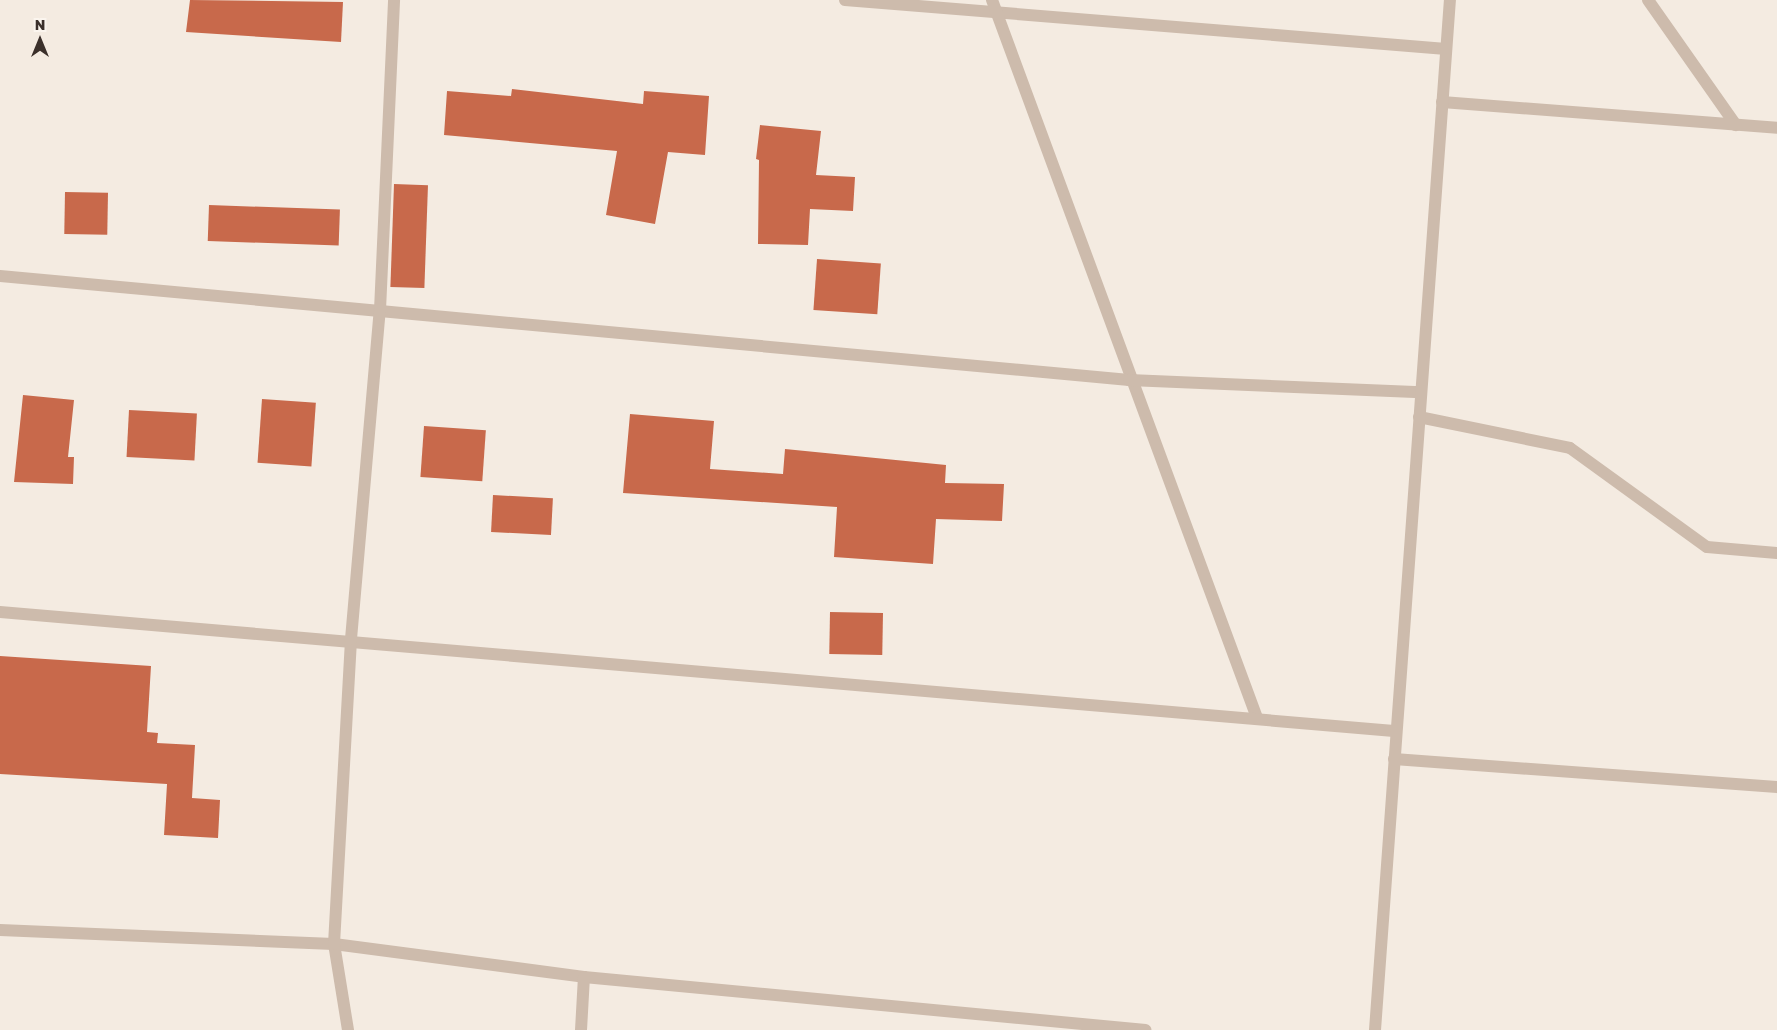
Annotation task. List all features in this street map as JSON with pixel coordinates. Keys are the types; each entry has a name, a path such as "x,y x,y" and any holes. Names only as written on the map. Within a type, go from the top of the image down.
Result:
{"street":[{"path":"348,1030 334,944 351,639 380,310 394,0"},
{"path":"845,0 1446,49"},
{"path":"992,0 1129,380 1256,718"},
{"path":"1375,1030 1394,758 1394,730 1450,0"},
{"path":"1648,0 1736,125"},
{"path":"1442,102 1777,128"},
{"path":"0,276 1129,380 1421,392"},
{"path":"1419,417 1570,448 1707,547 1777,553"},
{"path":"0,612 351,639 1394,730"},
{"path":"1394,758 1777,787"},
{"path":"0,930 334,944 584,977 1146,1030"},
{"path":"581,1030 584,977"}],"building":[{"path":"190,0 343,2 341,42 186,32"},
{"path":"512,89 643,104 644,91 709,96 705,155 668,152 655,224 606,215 617,151 444,135 447,91 511,96"},
{"path":"760,125 821,131 816,175 855,177 853,211 810,209 808,245 758,244 759,160 756,159"},
{"path":"394,184 428,185 424,288 390,287"},
{"path":"65,192 108,193 107,235 64,234"},
{"path":"209,205 340,210 339,246 208,241"},
{"path":"817,259 881,263 877,314 813,310"},
{"path":"23,395 74,400 68,457 74,457 73,484 14,482"},
{"path":"262,399 316,403 311,467 258,463"},
{"path":"129,410 197,414 194,460 127,457"},
{"path":"630,414 714,421 710,469 783,474 785,449 946,465 945,483 1004,484 1002,521 936,519 933,564 834,557 837,507 623,493"},
{"path":"424,426 486,430 482,481 420,477"},
{"path":"493,495 553,498 551,535 491,532"},
{"path":"830,612 883,613 882,655 829,654"},
{"path":"0,656 151,666 147,732 158,733 157,743 195,745 192,798 220,800 218,838 164,835 167,784 0,774"}]}
